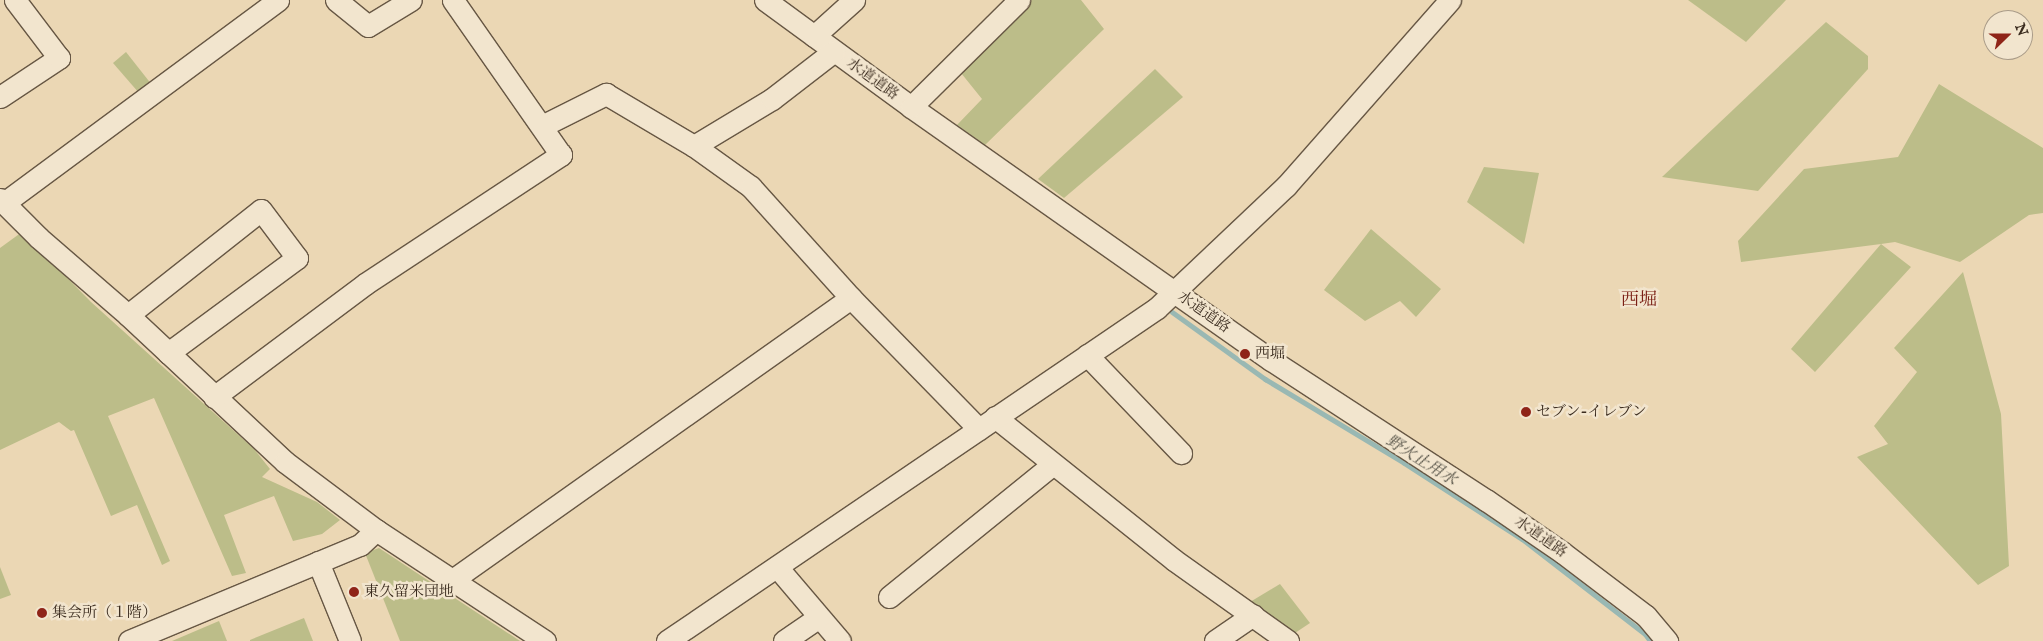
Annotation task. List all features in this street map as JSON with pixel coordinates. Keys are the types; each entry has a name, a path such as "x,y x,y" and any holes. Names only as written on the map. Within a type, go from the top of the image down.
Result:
{"street":[{"path":"0,98 58,58 15,0"},
{"path":"278,0 2,201 40,238 128,315 285,462 376,530 545,641"},
{"path":"336,0 368,26 411,0"},
{"path":"214,397 365,284 561,155 453,0"},
{"name":"水道道路","path":"764,0 911,107 1279,365 1486,500 1563,553 1646,616 1667,641"},
{"path":"814,36 854,0"},
{"path":"911,107 1020,0"},
{"path":"667,641 1157,308 1176,293 1286,186 1450,0"},
{"path":"694,146 772,99 834,51"},
{"path":"542,126 606,94 694,146 751,187 851,298 987,423 1053,464 1174,560 1288,641"},
{"path":"128,315 261,210 297,258 168,353"},
{"path":"451,581 851,298"},
{"path":"1087,355 1181,453"},
{"path":"889,596 1053,464"},
{"path":"129,641 360,545 376,530"},
{"path":"318,562 350,641"},
{"path":"777,567 840,641"},
{"path":"1215,641 1253,616"},
{"path":"784,641 819,617"}],"green space":[{"path":"1032,0 1081,0 1104,29 985,145 957,125 982,99 957,68"},
{"path":"1688,0 1786,0 1746,42"},
{"path":"1826,22 1868,56 1868,69 1758,191 1662,177"},
{"path":"126,52 152,85 139,93 113,63"},
{"path":"1155,69 1183,97 1064,198 1038,179"},
{"path":"1939,84 2043,148 2043,213 2029,215 1960,262 1895,242 1741,262 1738,241 1804,169 1898,157"},
{"path":"1484,167 1539,173 1524,244 1467,202"},
{"path":"1371,229 1441,289 1416,317 1400,301 1365,321 1324,290"},
{"path":"22,232 91,302 254,449 270,469 262,477 317,502 340,520 322,534 293,541 274,496 224,515 246,573 232,576 154,398 108,416 170,561 162,565 137,505 111,516 74,430 71,431 59,422 0,450 0,248"},
{"path":"1881,244 1911,267 1815,372 1791,349"},
{"path":"1963,272 2001,414 2009,566 1978,585 1857,457 1888,444 1874,426 1917,372 1894,348"},
{"path":"379,548 520,641 400,641 365,553"},
{"path":"0,567 11,595 0,599"},
{"path":"1280,584 1310,623 1289,637 1245,605"},
{"path":"304,618 313,641 250,641 250,640"},
{"path":"219,621 227,641 172,641"}],"waterway":[{"name":"野火止用水","path":"1172,312 1265,379 1404,463 1522,539 1645,634 1650,641"}],"place":[{"name":"西堀","path":"1245,354"},
{"name":"セブン-イレブン","path":"1526,412"},
{"name":"東久留米団地","path":"354,592"},
{"name":"集会所（１階）","path":"42,613"}],"district":[{"name":"西堀","path":"1639,301"}]}
